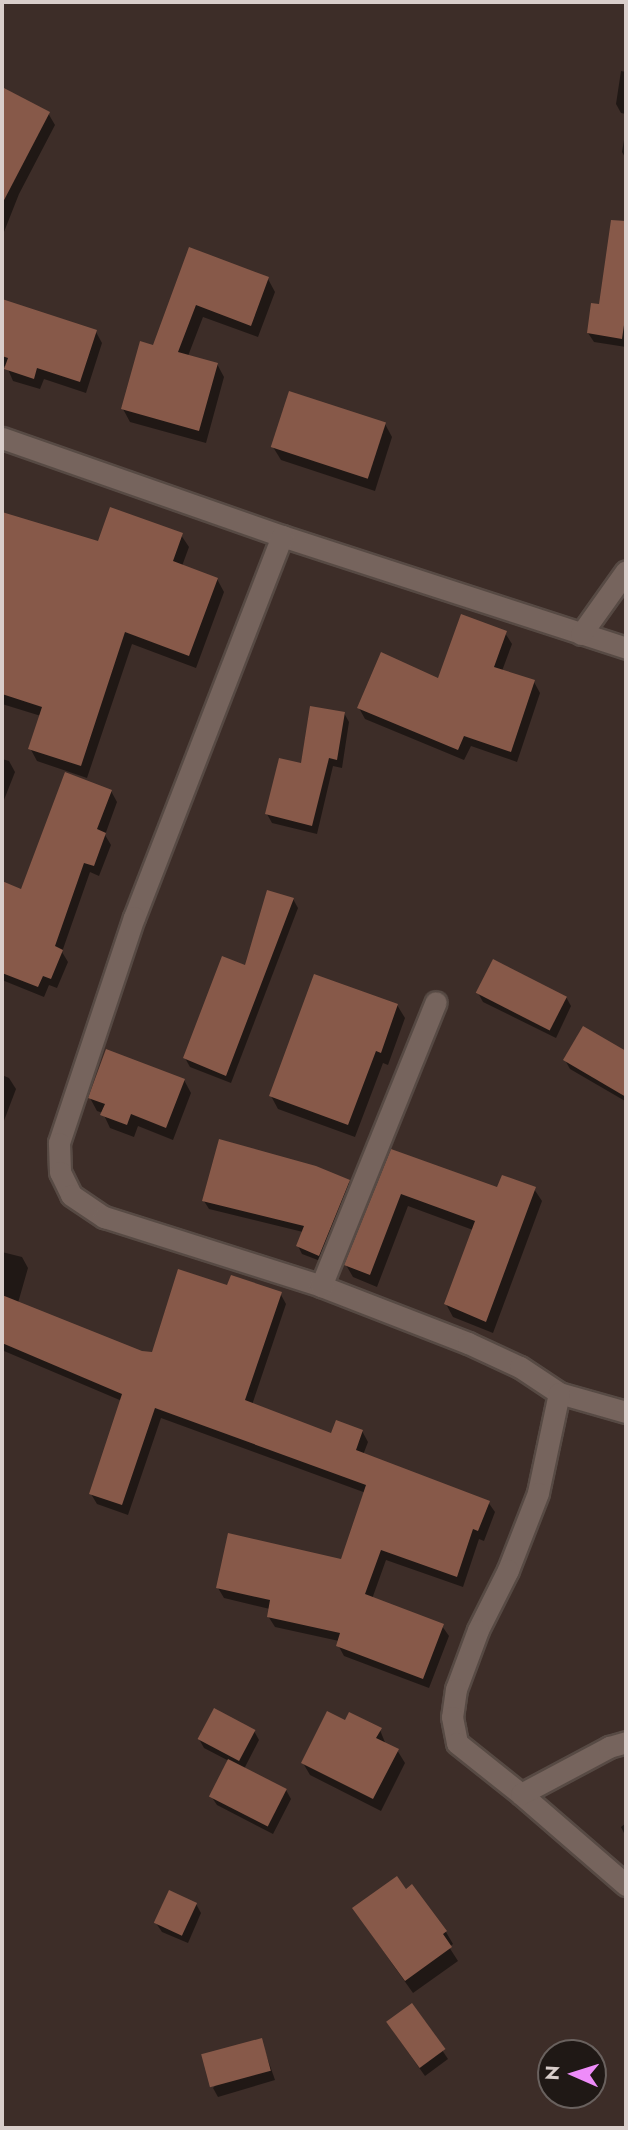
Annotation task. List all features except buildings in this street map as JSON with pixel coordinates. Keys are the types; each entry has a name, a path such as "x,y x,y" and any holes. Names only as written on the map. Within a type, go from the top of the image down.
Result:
{"street":[{"path":"2,438 282,536 626,648"},
{"path":"282,536 134,916 59,1143 61,1172 71,1195 104,1217 321,1286 468,1343 520,1367 559,1392 626,1412"},
{"path":"581,634 626,571"},
{"path":"321,1286 436,1002"},
{"path":"559,1392 538,1493 508,1570 478,1630 456,1689 452,1717 457,1743 522,1794 626,1885"},
{"path":"522,1794 609,1746 626,1742"}]}
